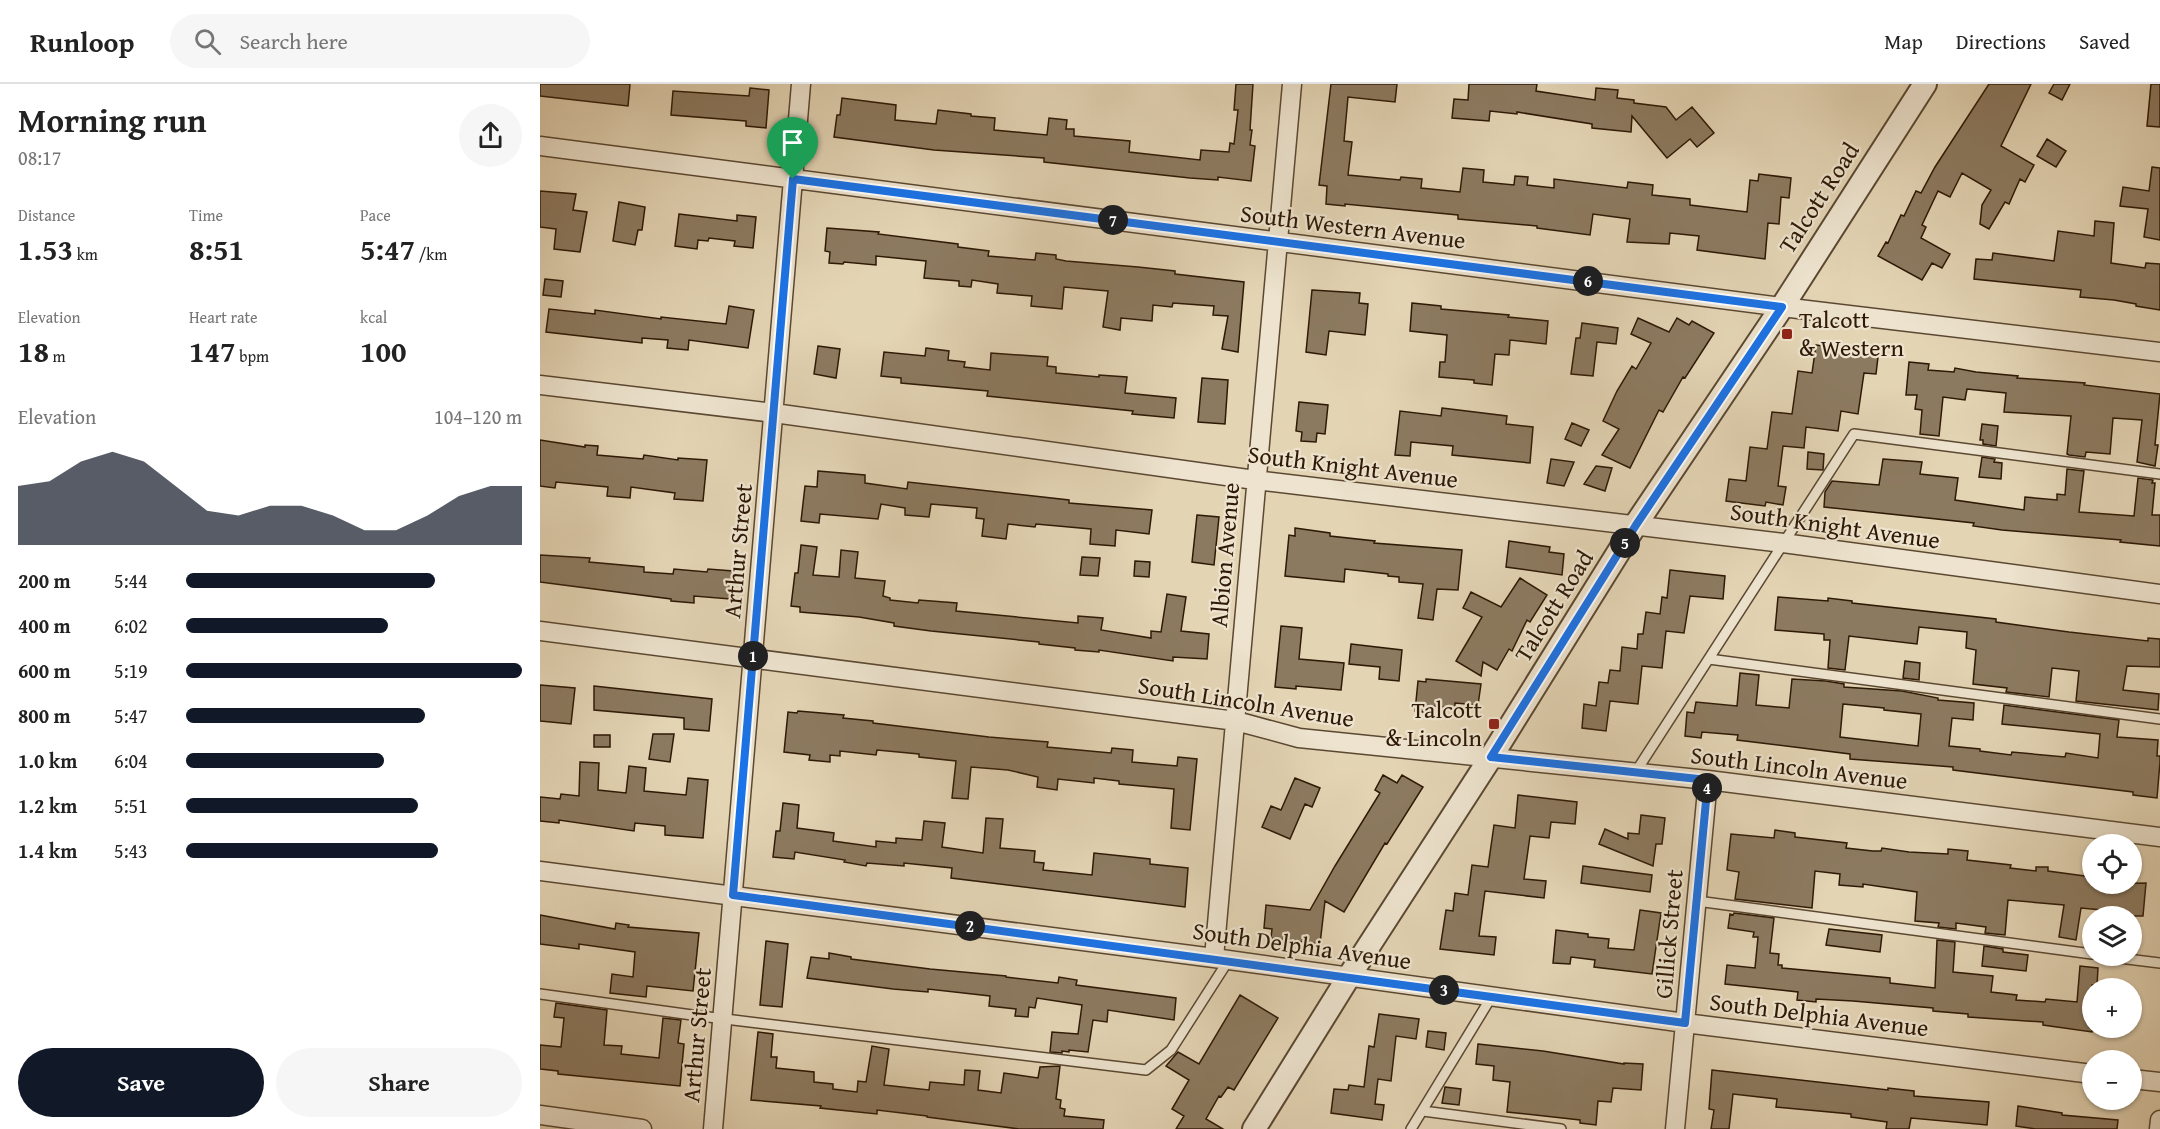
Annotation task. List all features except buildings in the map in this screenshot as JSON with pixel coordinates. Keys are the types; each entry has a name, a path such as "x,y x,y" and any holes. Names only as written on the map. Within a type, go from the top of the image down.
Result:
{"street":[{"name":"Arthur Street","path":"713,1129 801,84"},
{"name":"Albion Avenue","path":"1221,960 1236,721 1255,480 1292,84"},
{"name":"Talcott Road","path":"1254,1129 1636,525 1782,307 1925,84"},
{"name":"South Western Avenue","path":"540,146 1782,307 2160,352"},
{"name":"South Knight Avenue","path":"540,385 774,413 1255,480 1784,543 2160,594"},
{"name":"South Lincoln Avenue","path":"540,631 1236,721 1299,738 1708,780 2160,837"},
{"name":"Gillick Street","path":"1675,1129 1708,780"},
{"name":"South Delphia Avenue","path":"540,871 1685,1023 2082,1073"},
{"path":"2142,1080 2160,1082"},
{"path":"540,1115 642,1129"},
{"path":"2159,1129 2160,1120"}],"lane":[{"path":"1635,773 1854,434 2160,474"},
{"path":"1709,658 2160,719"},
{"path":"1697,901 2082,953"},
{"path":"540,994 1146,1070 1171,1050 1221,960"},
{"path":"2142,961 2160,963"},
{"path":"1411,1129 1492,996"},
{"path":"1423,1111 1561,1129"}],"place":[{"name":"Talcott & Western","path":"1787,334"},
{"name":"Talcott & Lincoln","path":"1494,724"}],"route":[{"path":"793,179 1782,307 1636,525 1491,757 1708,780 1685,1023 733,895 793,179"}]}
